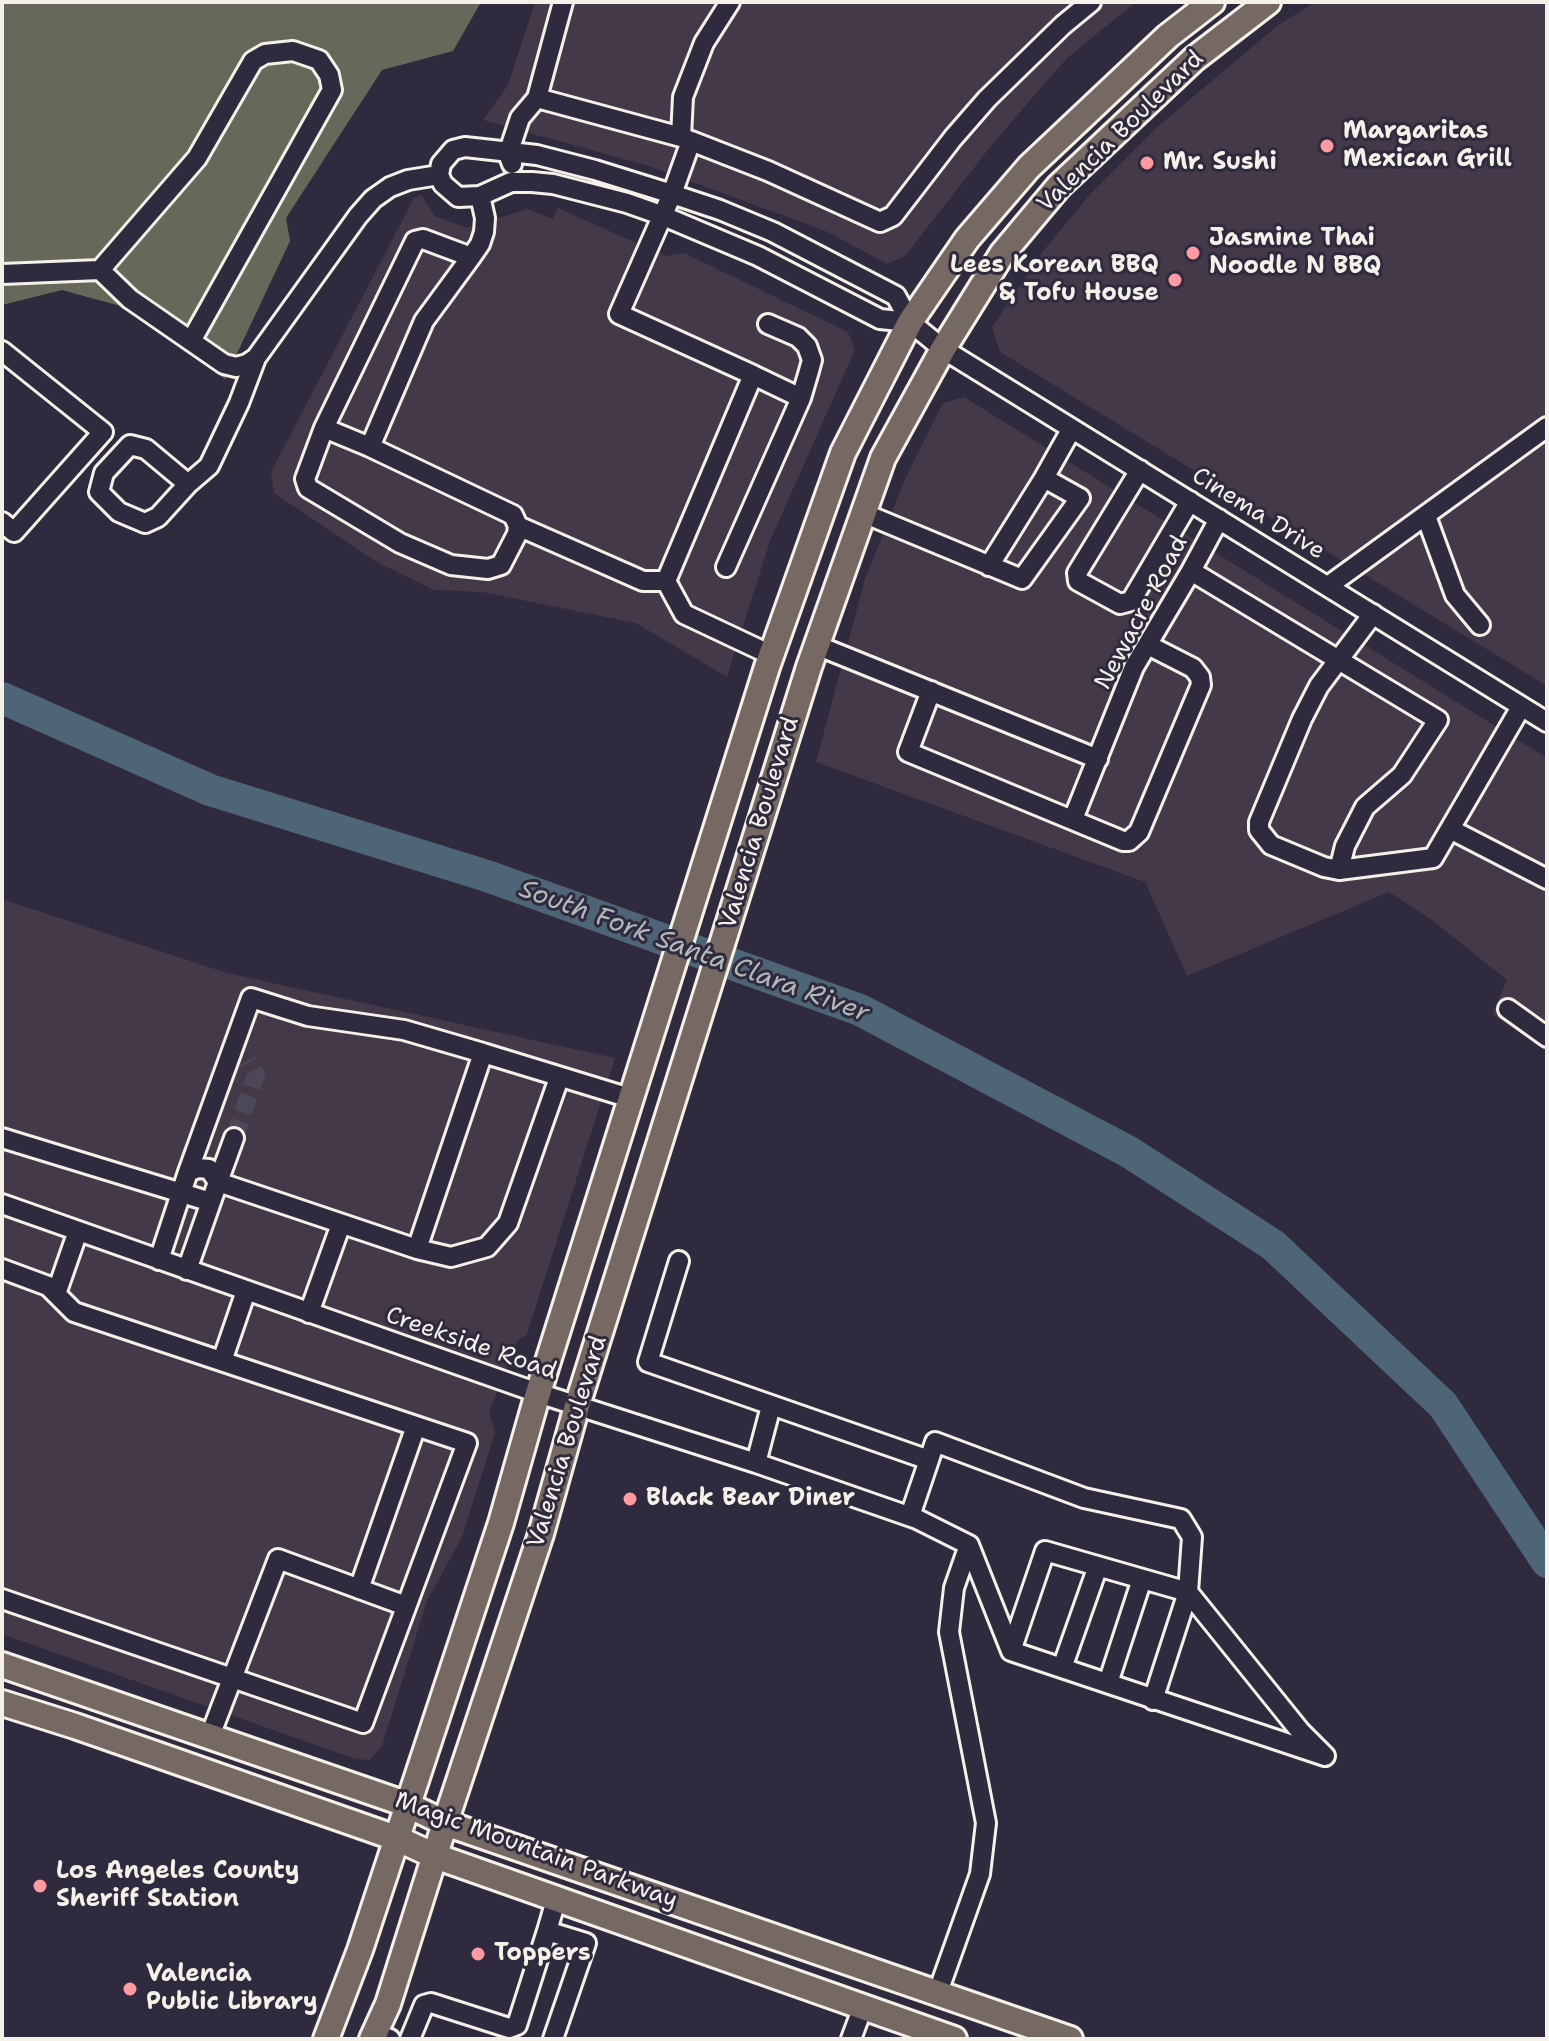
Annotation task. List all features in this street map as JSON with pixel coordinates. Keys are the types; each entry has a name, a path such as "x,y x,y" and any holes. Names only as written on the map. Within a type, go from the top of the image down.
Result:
{"main road":[{"name":"Valencia Boulevard","path":"326,2039 360,1950 501,1523 538,1393 698,878 771,655 843,453 910,322 967,239 1029,167 1168,36 1212,2"},
{"name":"Valencia Boulevard","path":"379,2037 445,1823 541,1534 577,1406 816,645 883,458 943,349 1002,254 1059,186 1194,59 1268,2"},
{"name":"Magic Mountain Parkway","path":"2,1665 406,1804 445,1823 1070,2039"},
{"name":"Magic Mountain Parkway","path":"2,1703 396,1838 435,1856 556,1900 954,2039"}],"street":[{"path":"511,182 513,171 508,154 520,118 537,98 563,2"},
{"path":"730,2 704,43 683,97 686,139 672,194 619,314 801,398"},
{"path":"537,98 686,139 768,171 880,222 893,216 987,99 1091,2"},
{"path":"100,270 197,158 253,61 265,54 293,51 319,60 329,75 332,90 191,341"},
{"path":"465,147 537,155 672,194 773,232 894,295 910,322 880,319 758,256 661,215 553,184 511,182 480,196 458,197 443,184 439,175 441,164 453,150 465,147"},
{"path":"188,484 146,449 130,445 104,473 99,492 119,512 145,523 158,517 209,466 256,358 373,199 390,187 408,180 439,175"},
{"path":"370,447 424,321 471,257 484,232 485,218 480,196"},
{"path":"471,257 423,239 415,241 324,428 305,479 308,488 400,543 451,565 488,569 501,565 518,526"},
{"path":"2,274 100,270 130,299 224,364 236,367 256,358"},
{"name":"Cinema Drive","path":"910,322 943,349 1071,430 1547,722"},
{"path":"726,567 801,398 812,360 807,346 798,337 768,324"},
{"path":"2,351 103,432 14,532 2,522"},
{"path":"666,581 753,375"},
{"path":"1328,586 1547,427"},
{"path":"324,428 513,515 518,526 643,581 666,581"},
{"path":"989,566 1071,430"},
{"path":"1140,470 1077,573 1078,581 1120,604 1131,601 1190,501"},
{"path":"863,513 1022,579 1080,498 1044,478"},
{"path":"1426,516 1455,595 1480,625"},
{"name":"Newacre Road","path":"1073,819 1134,667 1219,519"},
{"path":"1191,571 1438,720 1402,775 1365,807 1345,846 1339,870"},
{"path":"666,581 684,614 771,655"},
{"path":"1373,614 1319,686 1302,719 1263,810 1259,830 1271,845 1339,870 1433,858 1521,707"},
{"path":"816,645 1098,759"},
{"path":"931,691 908,752 1123,841 1139,832 1201,685 1198,672 1193,668 1148,645"},
{"path":"1450,829 1547,878"},
{"path":"159,1260 188,1172 239,1058 251,998 308,1016 404,1030 630,1098"},
{"path":"1508,1009 1547,1037"},
{"path":"417,1249 483,1053"},
{"path":"188,1172 198,1168 209,1169 218,1182 417,1249 451,1257 487,1247 508,1223 559,1078"},
{"path":"2,1138 211,1202"},
{"path":"187,1270 234,1138"},
{"name":"Creekside Road","path":"2,1204 538,1393 910,1516 969,1545"},
{"path":"309,1313 341,1224"},
{"path":"56,1294 78,1231"},
{"path":"679,1261 648,1362 929,1460"},
{"path":"2,1269 48,1286 74,1312 467,1443 363,1723 2,1599"},
{"path":"222,1361 246,1291"},
{"path":"756,1463 771,1406"},
{"path":"359,1589 416,1426"},
{"path":"910,1516 935,1442 1084,1498 1181,1519 1192,1537 1188,1592 1153,1700"},
{"path":"969,1545 1011,1651 1325,1756 1300,1731 1188,1592 1045,1551 1011,1651"},
{"path":"938,1992 980,1874 986,1823 949,1632 954,1588 969,1545"},
{"path":"210,1736 278,1559 406,1606"},
{"path":"1062,1668 1098,1566"},
{"path":"1108,1683 1142,1579"},
{"path":"410,2039 424,2005 431,2003 509,2028 517,2025 556,1900"},
{"path":"553,2039 596,1913"},
{"path":"547,1931 586,1943"},
{"path":"851,2039 863,2007"}],"shaded area":[{"path":"535,2 1136,2 1067,58 995,141 905,256 887,264 828,232 649,166 483,120 508,85"},
{"path":"1315,2 1547,2 1547,686 1000,352 992,327 1044,250 1091,193 1157,127 1277,26"},
{"path":"421,195 435,216 467,228 527,209 553,219 558,208 666,256 684,253 848,332 855,350 770,541 727,677 636,623 482,592 434,590 377,562 274,493 271,472 414,198"},
{"path":"964,397 1547,758 1547,1051 1492,1014 1507,980 1432,920 1389,892 1187,976 1145,882 816,762 865,579 906,477 943,403"},
{"path":"2,899 227,973 615,1058 527,1334 517,1342 489,1412 495,1433 462,1537 427,1601 382,1746 370,1760 355,1759 2,1634"}],"green space":[{"path":"2,2 481,2 453,51 382,70 286,218 290,241 225,379 124,307 62,290 2,305"}],"waterway":[{"name":"South Fork Santa Clara River","path":"2,698 210,790 487,876 860,1010 1129,1152 1273,1245 1443,1405 1547,1562"}],"tunnel":[{"path":"234,1138 256,1075 247,1061"}],"place":[{"name":"Margaritas Mexican Grill","path":"1327,146"},
{"name":"Mr. Sushi","path":"1147,163"},
{"name":"Jasmine Thai Noodle N BBQ","path":"1193,253"},
{"name":"Lees Korean BBQ & Tofu House","path":"1175,280"},
{"name":"Black Bear Diner","path":"630,1499"},
{"name":"Los Angeles County Sheriff Station","path":"40,1886"},
{"name":"Toppers","path":"478,1954"},
{"name":"Valencia Public Library","path":"130,1989"}]}
